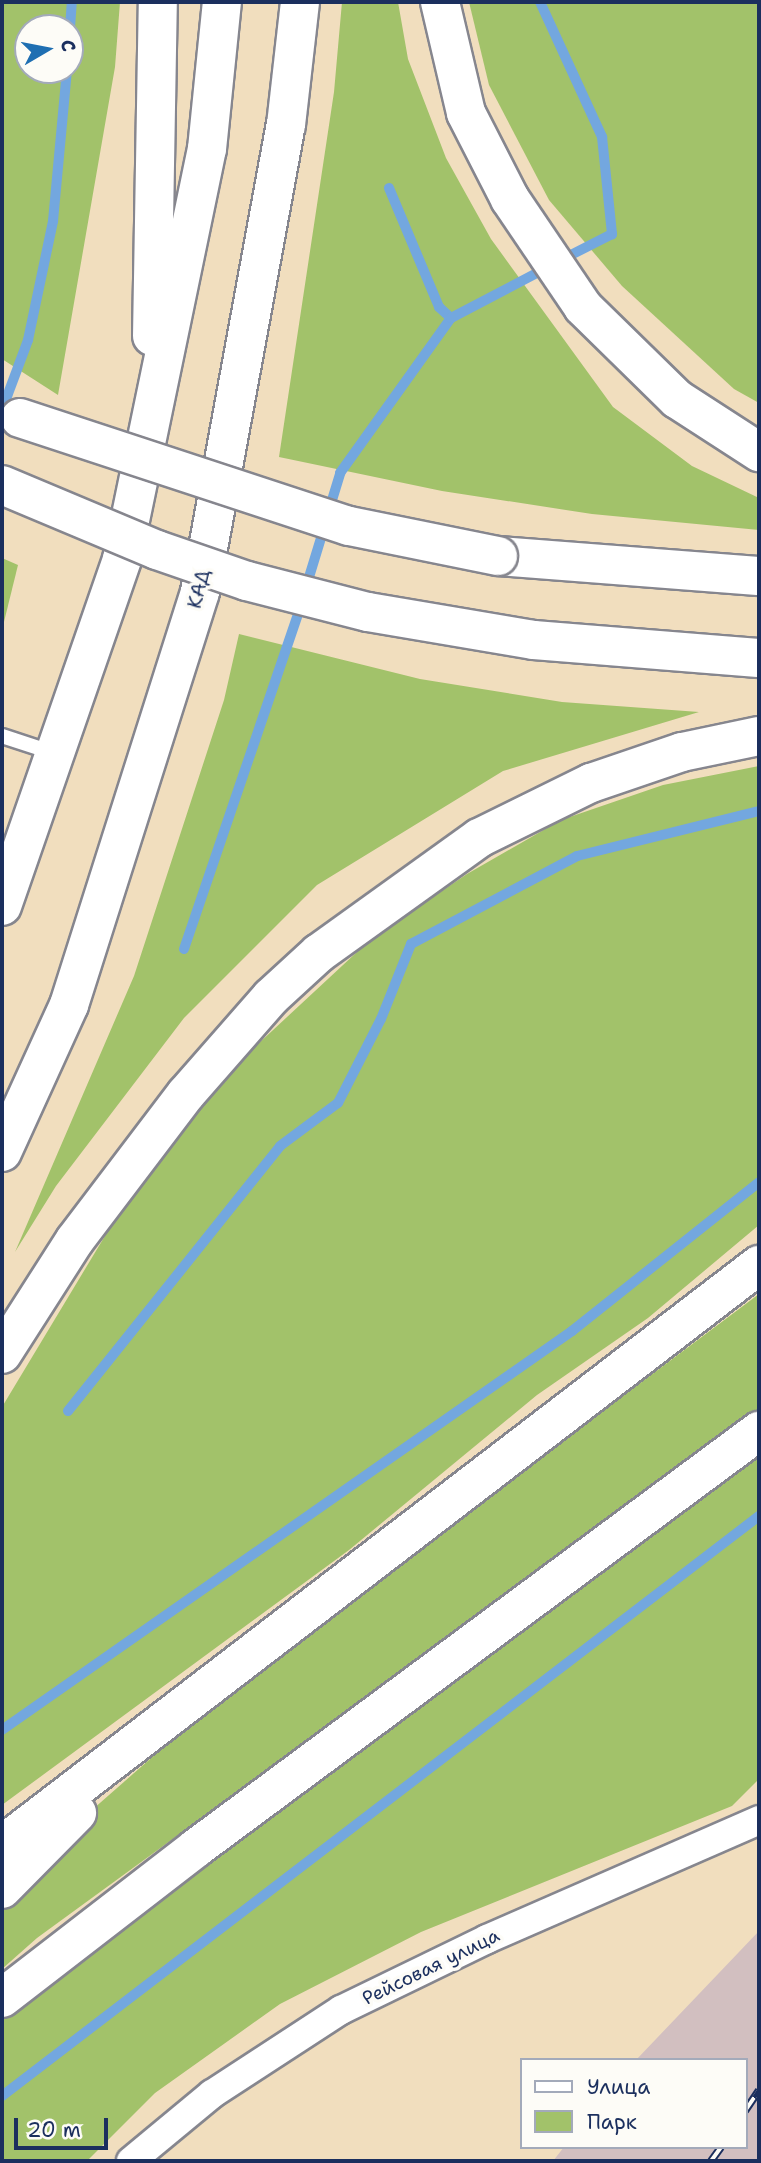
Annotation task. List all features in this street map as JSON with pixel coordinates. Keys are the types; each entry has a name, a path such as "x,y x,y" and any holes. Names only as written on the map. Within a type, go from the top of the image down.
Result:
{"main road":[{"path":"151,424 158,2"},
{"path":"2,906 57,754 122,559 207,149 222,2"},
{"name":"КАД","path":"2,1152 69,1005 200,592 286,125 300,2"},
{"path":"440,2 466,113 510,198 583,307 677,399 759,452"},
{"path":"2,406 20,418 71,436 349,526 498,556 759,576"},
{"path":"2,485 157,550 247,580 368,612 534,640 759,658"},
{"path":"2,1354 115,1188 186,1094 271,997 372,911 479,838 591,783 682,752 759,736"},
{"path":"2,1845 759,1265"},
{"path":"2,1998 207,1839 759,1431"},
{"path":"2,1889 172,1717"}],"street":[{"name":"Рейсовая улица","path":"131,2161 212,2094 341,2010 487,1939 759,1820"}],"lane":[{"path":"2,736 57,754"}],"shaded area":[{"path":"759,1931 759,2161 553,2161 562,2149 747,2149 747,2058 638,2058"}],"green space":[{"path":"2,2 120,2 115,67 58,395 2,359"},
{"path":"342,2 398,2 408,59 446,158 491,239 613,407 692,466 759,498 759,530 592,514 442,491 279,457 334,92"},
{"path":"469,2 759,2 759,403 734,389 622,286 549,200 489,85"},
{"path":"2,558 18,565 2,630"},
{"path":"239,634 420,679 562,702 699,712 503,771 317,885 184,1018 56,1186 15,1252 134,976 224,700"},
{"path":"759,766 759,1225 648,1318 537,1395 349,1550 2,1805 2,1407 117,1216 202,1096 371,939 467,874 561,820 663,785"},
{"path":"759,1294 759,1411 37,1938 2,1969 2,1899 76,1824 215,1702"},
{"path":"759,1455 759,1779 732,1806 421,1932 280,2004 155,2093 87,2161 2,2161 2,2017"}],"waterway":[{"path":"71,14 72,2"},
{"path":"540,2 602,137 612,234 561,260"},
{"path":"2,410 28,340 53,221 66,84"},
{"path":"389,188 439,307 451,318"},
{"path":"329,510 340,473 451,318 548,267"},
{"path":"306,587 325,525"},
{"path":"184,949 302,602"},
{"path":"68,1411 280,1146 338,1103 381,1019 411,944 577,856 759,811"},
{"path":"2,1730 572,1331 759,1182"},
{"path":"2,2096 759,1516"}],"railway":[{"path":"747,2108 759,2090"},
{"path":"711,2161 720,2149"}]}
